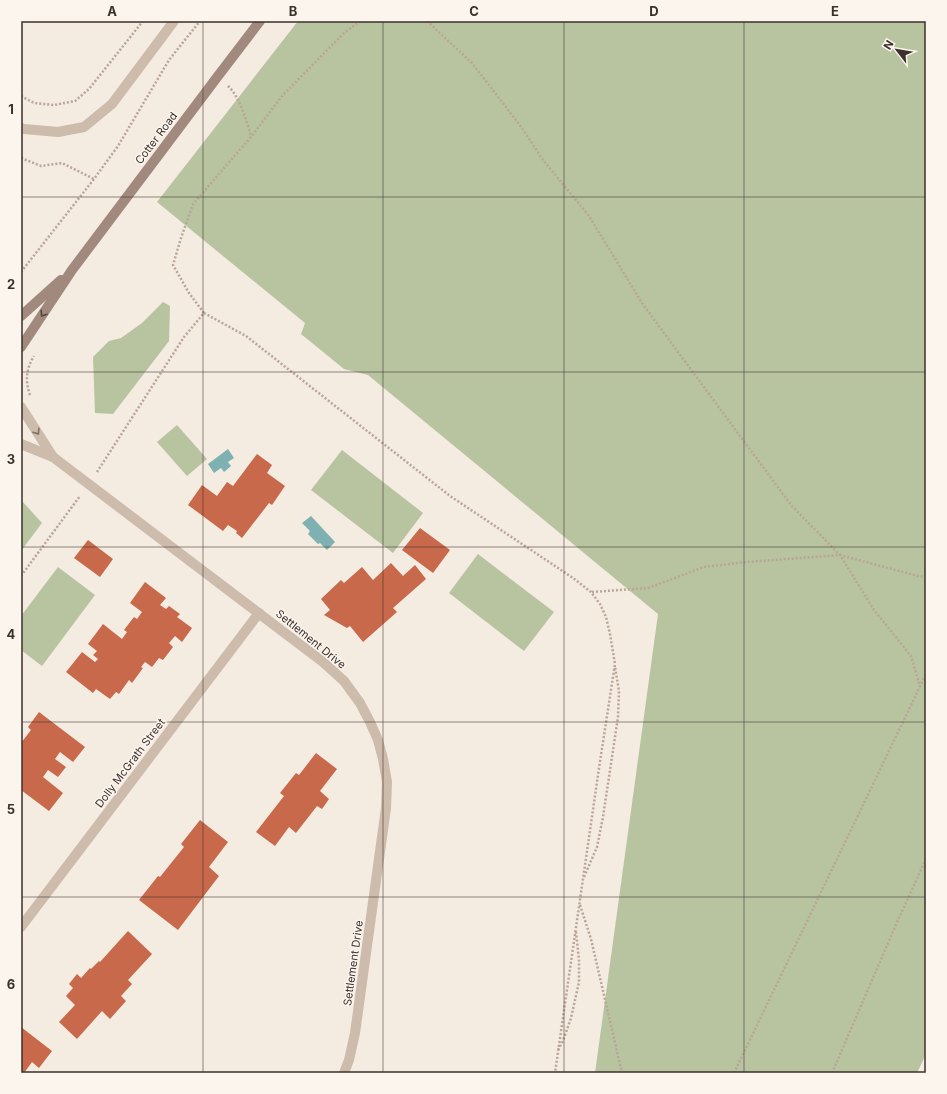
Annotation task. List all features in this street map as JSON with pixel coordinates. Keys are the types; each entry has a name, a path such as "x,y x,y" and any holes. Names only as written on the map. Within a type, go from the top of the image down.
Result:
{"main road":[{"name":"Cotter Road","path":"21,347 72,270 260,21"},
{"name":"Cotter Road","path":"21,316 72,270"}],"street":[{"path":"22,131 58,132 84,127 112,104 174,21"},
{"name":"Settlement Drive","path":"21,407 53,457"},
{"name":"Settlement Drive","path":"21,444 53,457 323,662 344,681 360,703 370,722 378,740 383,759 387,782 386,808 355,1032 349,1060 344,1073"},
{"name":"Dolly McGrath Street","path":"21,927 259,613"}],"path":[{"path":"21,96 34,103 54,106 75,101 89,89 143,21"},
{"path":"21,272 118,146 169,60 200,21"},
{"path":"360,21 343,34 282,96 251,137 194,204 181,238 173,265 189,293 204,313 246,336 450,496 573,578 591,592 600,604 606,617 610,634 619,692 619,703 603,817 597,847 582,882"},
{"path":"427,21 472,63 522,128 543,160 589,216 642,304 791,505 840,555 874,610 911,656 920,686"},
{"path":"218,76 232,90 244,113 251,137"},
{"path":"21,158 41,166 62,163 94,179"},
{"path":"21,576 89,484 184,337 204,313"},
{"path":"28,418 35,409 27,386 27,374 36,353"},
{"path":"591,592 648,588 704,567 747,562 840,555 926,577"},
{"path":"555,1072 615,664"},
{"path":"734,1073 926,674"},
{"path":"832,1073 926,859"},
{"path":"579,902 591,939 622,1073"},
{"path":"558,1051 571,1018 579,982 579,960 576,928"}],"green space":[{"path":"298,21 926,21 926,1054 917,1073 595,1073 658,614 368,375 344,369 301,334 305,323 157,202"},
{"path":"163,302 170,306 169,341 113,414 95,413 93,357 109,341 121,338 142,323"},
{"path":"177,425 207,459 187,476 157,442"},
{"path":"342,450 423,513 393,553 311,490"},
{"path":"21,500 42,523 21,551"},
{"path":"478,554 554,612 524,651 449,593"},
{"path":"58,567 95,595 42,666 21,650 21,616"}],"water":[{"path":"228,449 234,458 228,462 231,466 224,472 221,468 214,473 208,464"},
{"path":"311,516 335,542 327,550 320,543 318,544 308,534 310,531 302,523"}],"building":[{"path":"257,454 272,465 267,473 285,486 272,505 269,503 242,538 236,533 237,531 228,525 223,531 188,505 202,485 217,496 227,482 233,486"},
{"path":"420,528 450,550 433,573 402,550"},
{"path":"88,540 113,559 100,577 74,558"},
{"path":"391,563 403,576 415,565 426,579 393,608 397,612 363,642 350,626 347,628 324,615 330,610 321,599 341,580 344,583 362,567 373,580"},
{"path":"145,582 166,598 160,605 166,609 169,606 180,614 177,617 192,628 182,642 175,636 169,643 173,647 163,660 159,658 152,667 145,662 141,667 143,668 132,683 129,680 119,694 116,692 110,699 96,689 93,693 66,672 82,652 95,662 98,659 93,655 97,651 88,644 103,624 122,639 127,632 124,630 134,617 137,619 142,612 130,603"},
{"path":"39,712 85,747 73,762 60,752 55,759 66,767 58,777 48,770 43,777 63,793 49,811 21,790 21,743 31,730 28,727"},
{"path":"316,753 337,769 320,791 329,799 322,809 317,806 296,833 289,827 275,846 256,832 284,796 280,793 296,773 299,775"},
{"path":"200,820 228,842 209,867 219,876 178,930 139,900 184,847 181,844"},
{"path":"128,931 152,954 128,980 132,984 121,996 126,1001 110,1019 102,1011 77,1039 59,1022 75,1005 66,996 73,988 69,984 77,974 81,978 90,968 91,969 99,961 100,962"},
{"path":"21,1027 52,1051 39,1068 32,1062 24,1073 21,1073"}]}
